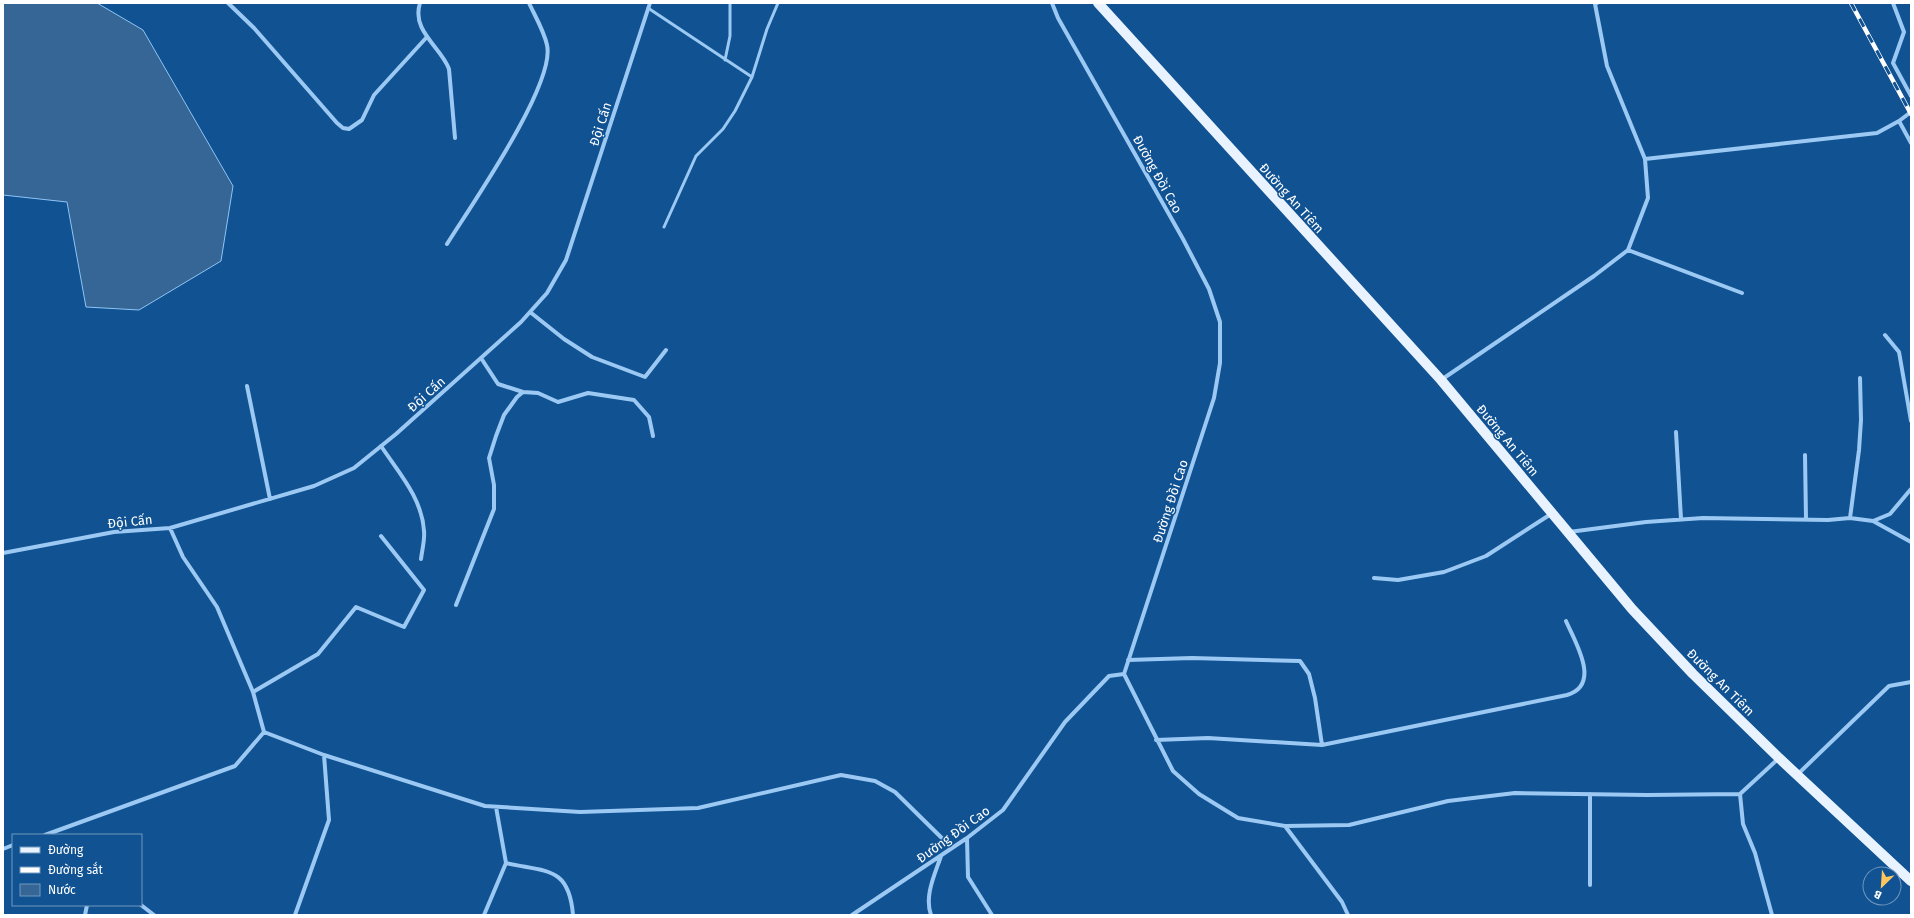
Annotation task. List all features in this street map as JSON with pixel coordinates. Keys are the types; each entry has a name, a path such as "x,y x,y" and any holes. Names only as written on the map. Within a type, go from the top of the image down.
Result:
{"main road":[{"name":"Đường An Tiêm","path":"1098,3 1440,380 1637,614 1693,674 1779,758 1911,881"}],"street":[{"path":"228,3 254,28 343,128 349,129 362,120 374,95 426,38"},
{"path":"420,3 419,18 426,38 445,58 449,69 455,138"},
{"path":"447,244 519,127 537,92 546,68 548,46 529,3"},
{"name":"Đội Cấn","path":"3,553 114,532 170,528 314,486 354,468 381,446 521,322 547,293 566,260 650,3"},
{"name":"Đường Đồi Cao","path":"852,915 968,838 1002,810 1070,716 1109,676 1124,674 1214,398 1220,363 1220,322 1209,289 1183,239 1058,18 1052,3"},
{"path":"1440,380 1594,276 1628,250 1648,198 1645,159 1607,66 1595,4 1597,3"},
{"path":"1893,3 1904,32 1893,63 1911,96"},
{"path":"1645,159 1877,133 1899,121 1911,112"},
{"path":"1899,121 1911,143"},
{"path":"1628,250 1742,293"},
{"path":"530,312 564,339 592,356 645,377 666,350"},
{"path":"1885,335 1899,352 1911,421"},
{"path":"481,358 498,384 523,392 538,393 558,402 588,393 634,400 649,417 653,436"},
{"path":"1850,518 1859,450 1861,420 1860,378"},
{"path":"247,386 270,499"},
{"path":"456,605 494,509 494,485 489,458 504,415 517,397 523,392"},
{"path":"1676,432 1681,519"},
{"path":"381,446 415,495 422,515 424,533 421,559"},
{"path":"1804,455 1806,519"},
{"path":"1873,521 1890,514 1911,489"},
{"path":"1374,578 1398,580 1444,572 1486,556 1553,513"},
{"path":"1569,532 1681,519 1828,520 1850,518 1873,521 1911,542"},
{"path":"170,528 183,557 217,607 253,692 264,732"},
{"path":"253,692 318,654 356,607 404,627 424,590 381,536"},
{"path":"1156,740 1208,738 1322,745 1388,733 1574,693 1583,685 1585,670 1566,621"},
{"path":"1128,660 1192,658 1300,662 1309,674 1315,698 1322,745"},
{"path":"1124,674 1173,771 1199,794 1238,818 1285,826 1349,825 1448,801 1515,793 1740,794 1779,758"},
{"path":"1797,775 1889,686 1911,682"},
{"path":"264,732 324,755 485,806 580,812 698,808 841,776 875,781 895,792 952,848"},
{"path":"51,834 234,766 264,732"},
{"path":"295,915 329,820 324,755"},
{"path":"1590,794 1590,885"},
{"path":"1740,794 1743,824 1755,853 1772,915"},
{"path":"484,915 506,862 496,806"},
{"path":"1285,826 1342,902 1348,915"},
{"path":"968,838 968,877 992,915"},
{"path":"932,915 930,911 929,890 941,855"},
{"path":"506,862 559,877 568,887 573,915"},
{"path":"142,906 154,915"}],"lane":[{"path":"725,60 730,36 730,3"},
{"path":"664,227 696,156 723,130 735,111 752,77 767,29 778,3"},
{"path":"648,8 752,77"}],"water":[{"path":"3,3 97,3 143,30 233,186 221,261 139,310 86,307 67,202 3,195"}],"railway":[{"path":"1851,3 1911,114"}]}
